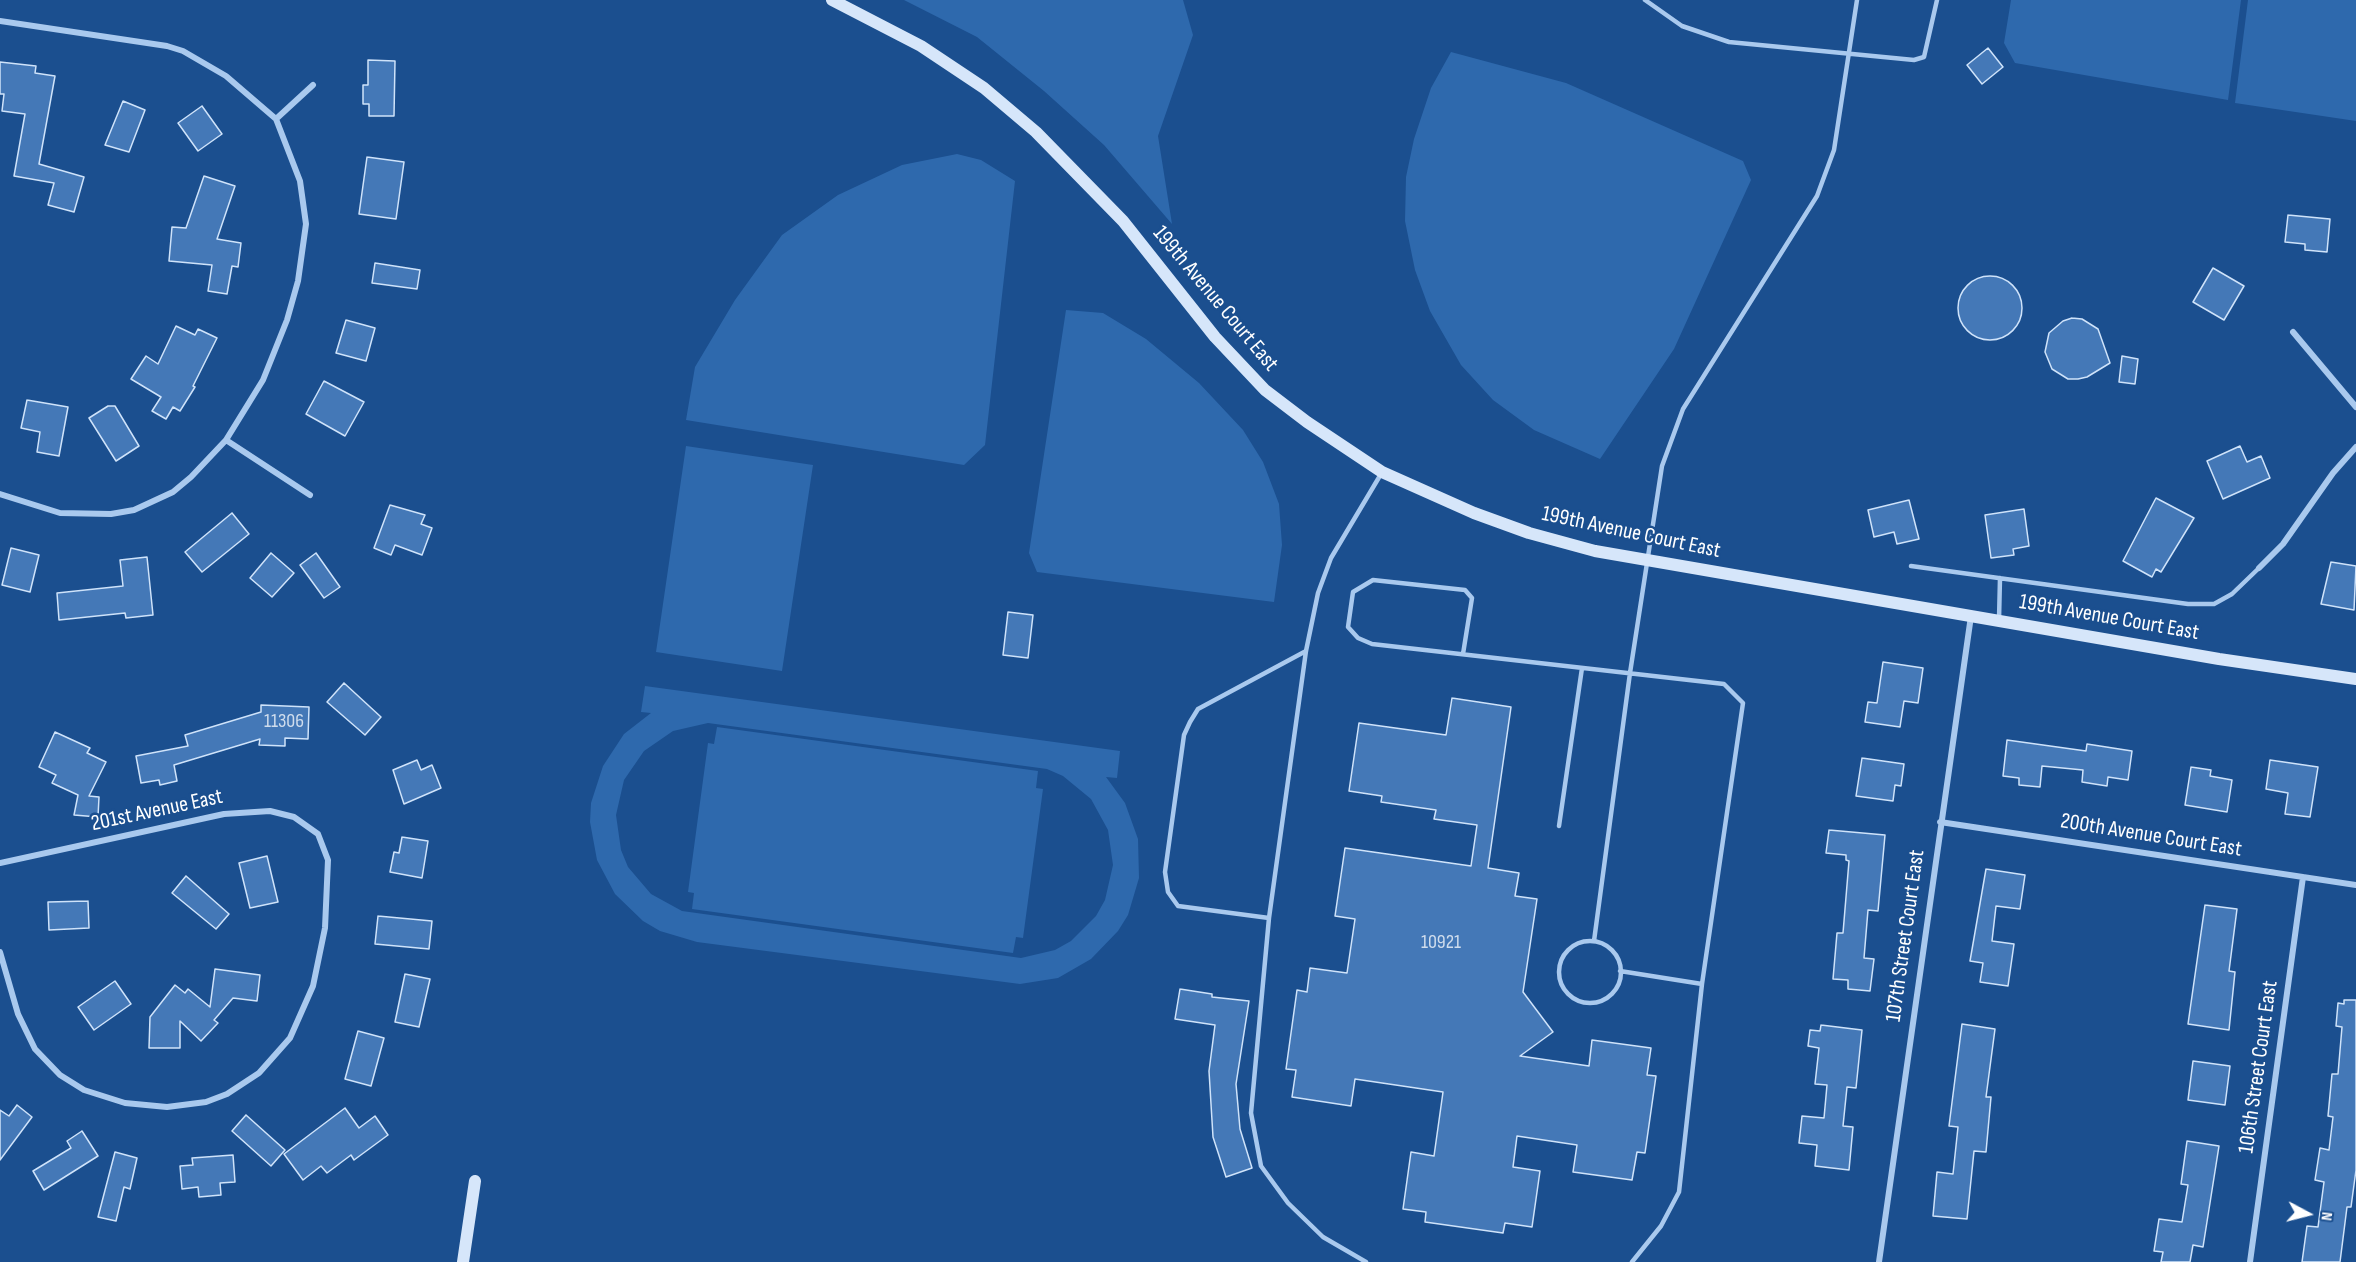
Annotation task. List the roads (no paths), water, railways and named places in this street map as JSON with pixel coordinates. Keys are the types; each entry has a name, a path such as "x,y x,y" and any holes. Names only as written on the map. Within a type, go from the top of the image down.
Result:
{"main road":[{"name":"199th Avenue Court East","path":"832,0 921,45 984,88 1036,132 1123,221 1215,337 1264,390 1307,422 1383,472 1473,513 1529,533 1595,551 1646,558 1774,584 2356,680"},
{"path":"464,1262 475,1181"}],"street":[{"path":"0,21 148,42 183,51 226,76 276,119 300,182 306,224 287,320 271,360 245,411 226,440 208,461 173,492 134,510 87,516 60,513 0,494"},
{"path":"276,119 312,85"},
{"path":"2294,332 2356,407"},
{"path":"226,440 310,495"},
{"path":"2259,568 2283,544 2333,473 2356,447"},
{"name":"107th Street Court East","path":"1879,1262 1971,616"},
{"name":"201st Avenue East","path":"0,863 241,812 283,813 294,817 318,834 328,860 325,928 313,986 290,1038 275,1056 246,1083 206,1102 167,1107 125,1103 84,1090 60,1075 35,1049 18,1014 0,952"},
{"name":"200th Avenue Court East","path":"1940,822 2356,885"},
{"name":"106th Street Court East","path":"2250,1262 2303,877"}],"lane":[{"path":"1645,0 1682,26 1729,42 1914,60 1924,57 1937,0"},
{"path":"1594,941 1646,558 1662,466 1683,409 1817,196 1834,150 1857,0"},
{"path":"1366,1262 1323,1237 1288,1203 1261,1166 1251,1113 1269,918 1306,651 1318,593 1332,558 1383,472"},
{"path":"1911,566 2188,604 2214,604 2232,594 2259,568"},
{"path":"1999,621 2001,578"},
{"path":"1463,654 1472,598 1465,590 1373,580 1353,592 1348,627 1358,638 1372,644 1724,684 1743,702 1702,984 1679,1192 1661,1227 1632,1262"},
{"path":"1269,918 1178,906 1168,892 1165,872 1184,735 1198,709 1306,651"},
{"path":"1559,826 1582,668"},
{"path":"1594,941 1611,949 1617,957 1620,971 1618,985 1605,999 1586,1002 1569,994 1560,977 1562,958 1575,945 1594,941"},
{"path":"1620,971 1702,984"}]}
